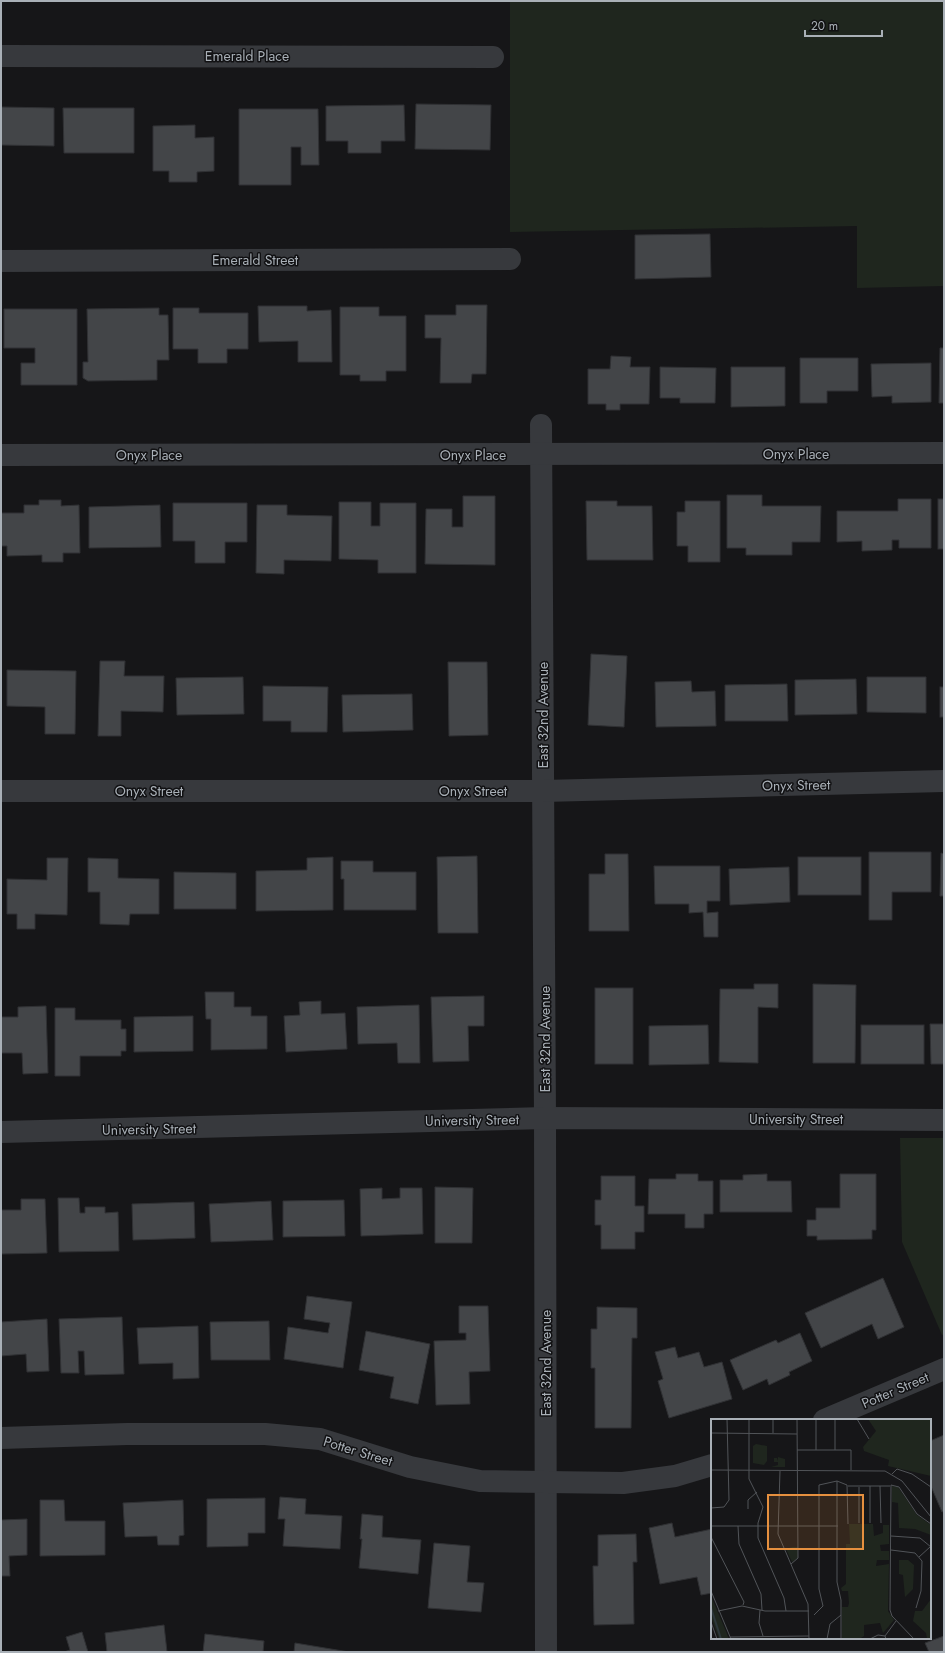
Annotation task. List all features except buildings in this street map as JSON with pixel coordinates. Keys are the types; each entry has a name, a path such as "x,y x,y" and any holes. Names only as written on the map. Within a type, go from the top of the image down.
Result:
{"street":[{"name":"Emerald Place","path":"1,56 493,57"},
{"name":"Emerald Street","path":"1,261 510,259"},
{"name":"East 32nd Avenue","path":"541,425 546,1652"},
{"name":"Onyx Place","path":"1,455 944,453"},
{"name":"Onyx Street","path":"1,791 543,791 944,781"},
{"name":"University Street","path":"1,1132 545,1118 944,1120"},
{"name":"Potter Street","path":"826,1419 944,1368"},
{"name":"Potter Street","path":"1,1438 127,1434 265,1434 320,1439 410,1466 480,1481 623,1483 675,1476 711,1465"}],"shaded area":[{"path":"510,1 944,1 944,286 857,288 857,226 510,232"},
{"path":"900,1138 944,1138 944,1334 942,1335 902,1242"}]}
